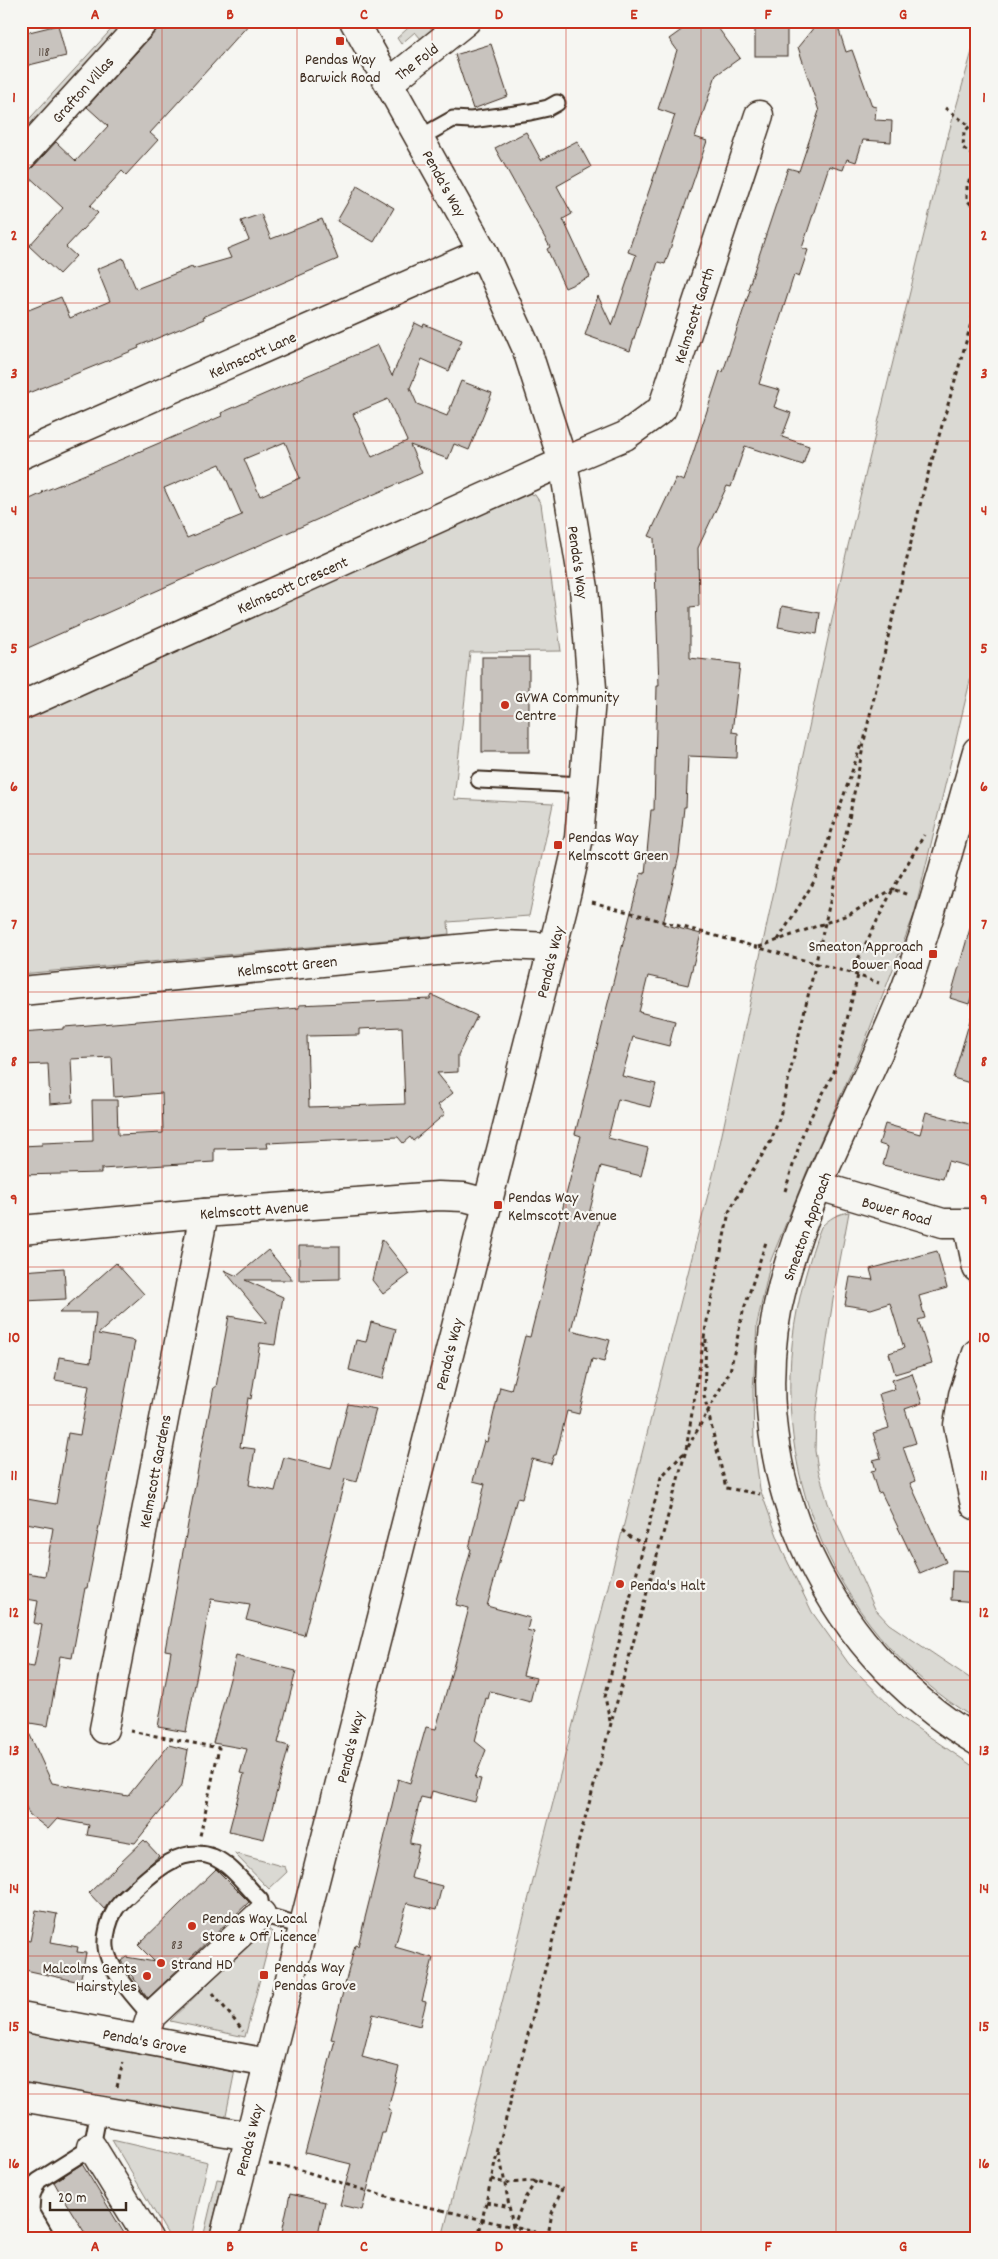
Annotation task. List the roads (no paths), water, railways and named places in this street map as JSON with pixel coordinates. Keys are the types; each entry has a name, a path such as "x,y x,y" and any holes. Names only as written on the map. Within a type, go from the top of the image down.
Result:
{"street":[{"name":"Grafton Villas","path":"21,157 144,21"},
{"name":"Penda's Way","path":"224,2238 580,838 592,688 584,588 564,462 526,347 483,252 390,82 354,21"},
{"name":"The Fold","path":"390,82 466,21"},
{"name":"Kelmscott Garth","path":"564,462 625,436 662,410 759,115"},
{"name":"Kelmscott Lane","path":"21,455 483,252"},
{"name":"Kelmscott Crescent","path":"21,706 564,462"},
{"name":"Smeaton Approach","path":"977,752 933,904 904,993 819,1186 794,1250 784,1283 772,1350 772,1418 776,1452 786,1492 805,1549 820,1580 857,1637 903,1687 929,1709 977,1741"},
{"name":"Kelmscott Green","path":"21,990 499,944 553,947"},
{"name":"Bower Road","path":"819,1186 943,1223 972,1224"},
{"name":"Kelmscott Avenue","path":"21,1230 204,1213 438,1196 464,1197 487,1202"},
{"name":"Kelmscott Gardens","path":"104,1729 204,1213"},
{"path":"972,1224 977,1268"},
{"path":"975,1504 958,1425 964,1395 977,1352"},
{"path":"141,2031 197,1973 261,1914"},
{"name":"Penda's Grove","path":"21,2017 141,2031 268,2063"},
{"path":"21,2097 105,2111 246,2148"},
{"path":"92,2147 148,2238"}],"lane":[{"path":"420,138 453,119 471,120 530,112 548,108 558,103"},
{"path":"479,780 584,785"},
{"path":"141,2031 133,1995 111,1962 106,1948 110,1920 116,1908 154,1870 185,1856 211,1856 225,1864 260,1900 261,1914 302,1926"},
{"path":"47,2238 31,2211 32,2195 38,2181 92,2147 105,2111"},
{"path":"21,2232 38,2223"}],"place":[{"name":"Pendas Way Barwick Road","path":"340,41"},
{"name":"GVWA Community Centre","path":"505,705"},
{"name":"Pendas Way Kelmscott Green","path":"558,845"},
{"name":"Smeaton Approach Bower Road","path":"933,954"},
{"name":"Pendas Way Kelmscott Avenue","path":"498,1205"},
{"name":"Penda's Halt","path":"620,1584"},
{"name":"Pendas Way Local Store & Off Licence","path":"192,1926"},
{"name":"Strand HD","path":"161,1963"},
{"name":"Pendas Way Pendas Grove","path":"264,1975"},
{"name":"Malcolms Gents Hairstyles","path":"147,1976"}]}
